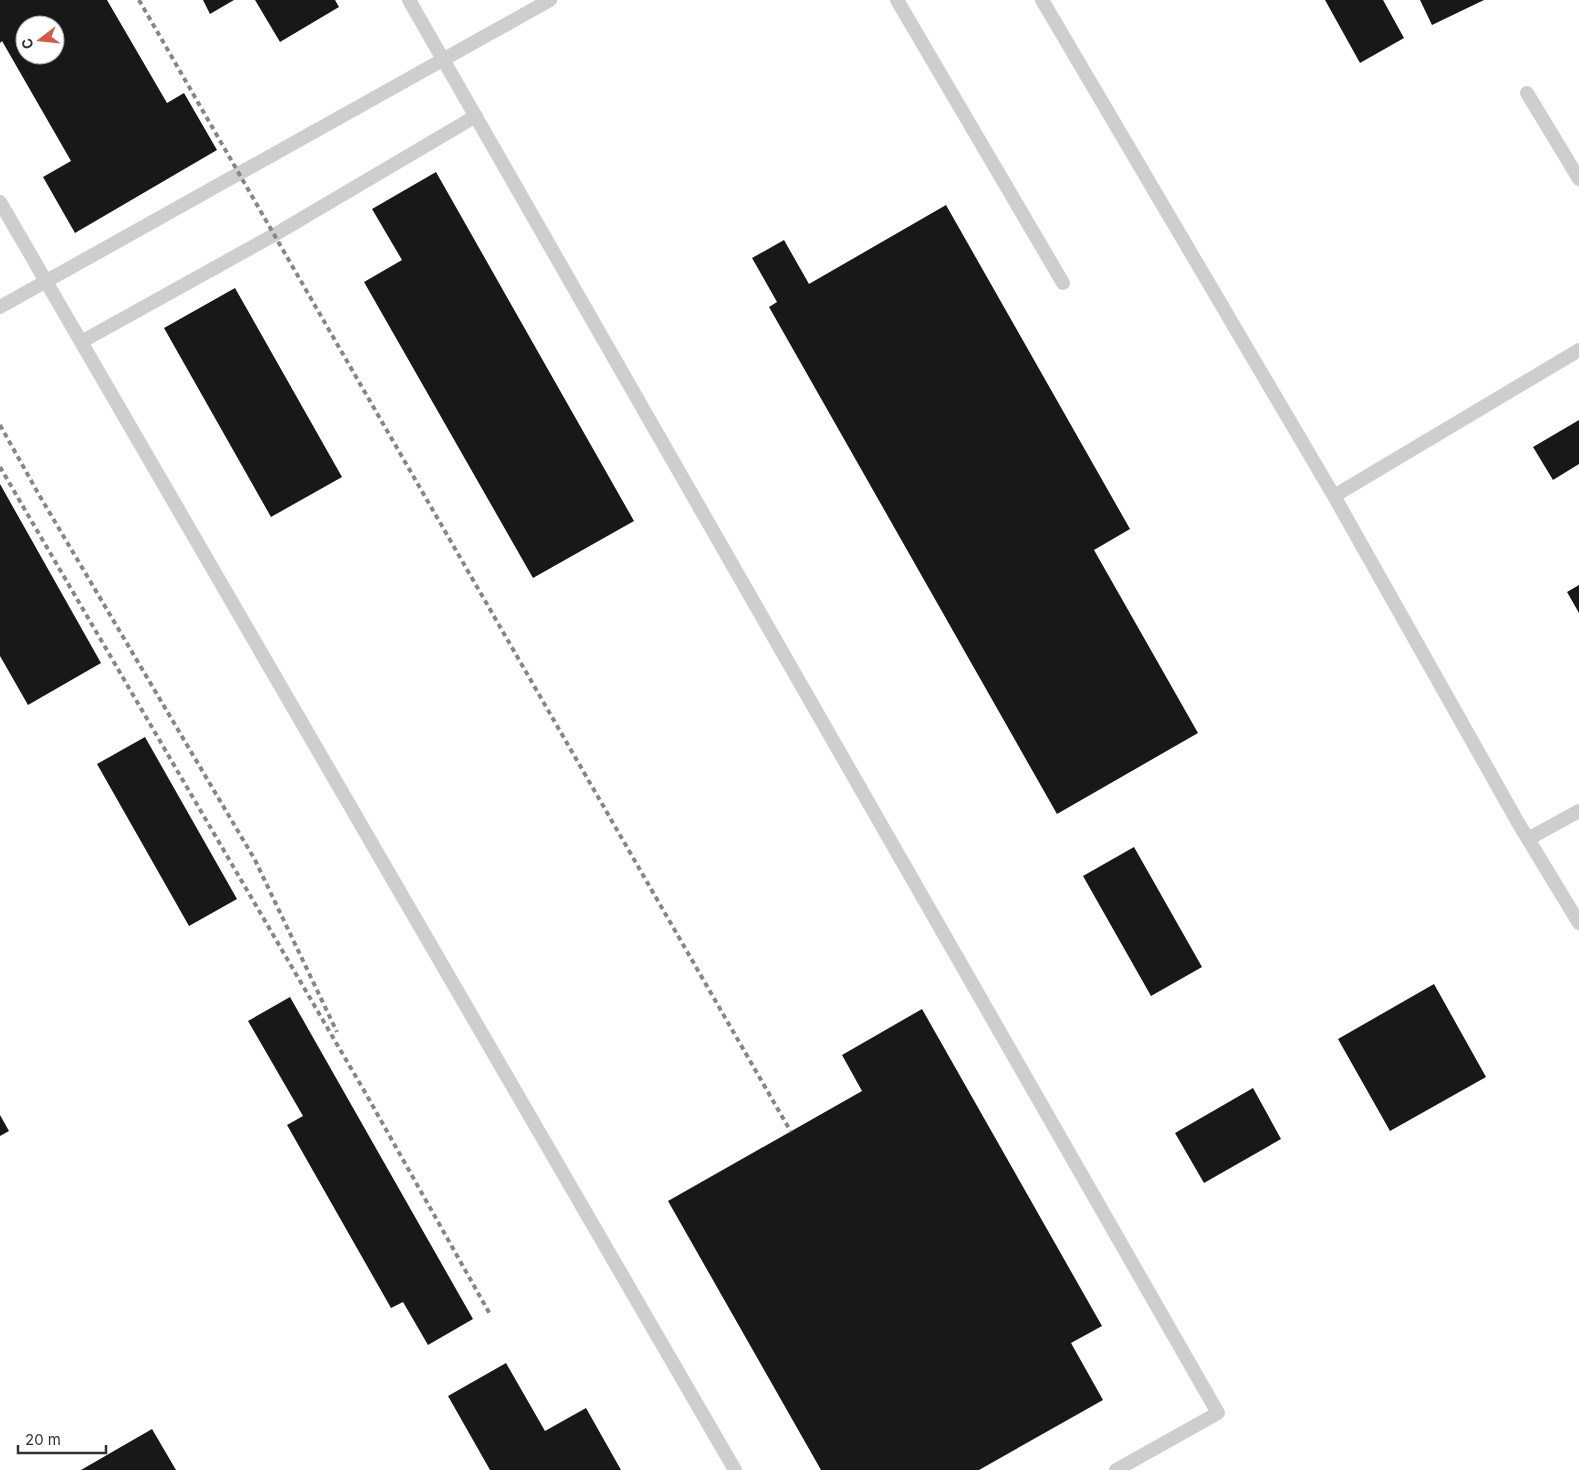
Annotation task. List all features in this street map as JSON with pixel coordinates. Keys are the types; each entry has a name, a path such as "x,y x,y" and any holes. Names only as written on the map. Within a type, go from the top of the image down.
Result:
{"lane":[{"path":"409,0 1218,1413 1116,1470"},
{"path":"0,308 45,281 550,0"},
{"path":"897,0 1063,283"},
{"path":"1042,0 1334,496 1528,839 1579,923"},
{"path":"1527,93 1579,179"},
{"path":"81,342 274,236 476,116"},
{"path":"0,202 735,1470"},
{"path":"1334,496 1579,350"},
{"path":"1528,839 1579,810"}],"building":[{"path":"0,0 107,0 167,103 184,93 217,150 75,233 43,177 71,161 16,65 65,65 65,15 15,15 15,64 2,41 0,43"},
{"path":"203,0 234,0 210,14"},
{"path":"255,0 335,0 339,7 280,42"},
{"path":"1325,0 1383,0 1404,38 1360,63"},
{"path":"1420,0 1484,0 1432,25"},
{"path":"436,172 634,521 533,578 364,282 402,260 372,209"},
{"path":"946,205 1130,529 1094,550 1198,733 1057,814 769,307 777,302 752,258 784,240 809,284"},
{"path":"235,288 342,477 271,517 164,328"},
{"path":"1579,420 1579,464 1553,480 1533,447"},
{"path":"0,484 101,663 28,705 0,656"},
{"path":"1579,585 1579,613 1567,592"},
{"path":"145,737 237,899 189,926 97,764"},
{"path":"1134,847 1202,967 1151,996 1083,876"},
{"path":"1434,984 1486,1077 1390,1131 1338,1039"},
{"path":"290,997 473,1319 428,1345 403,1302 391,1308 287,1125 303,1116 248,1021"},
{"path":"922,1009 1102,1326 1071,1343 1103,1400 979,1470 821,1470 668,1201 862,1091 842,1055"},
{"path":"1253,1088 1281,1139 1204,1183 1175,1133"},
{"path":"0,1115 9,1131 0,1136"},
{"path":"506,1363 545,1431 586,1408 621,1470 490,1470 448,1396"},
{"path":"152,1429 176,1470 81,1470"}],"railway":[{"path":"139,0 791,1132"},
{"path":"0,425 38,493 255,860 337,1032"},
{"path":"0,467 366,1094 491,1316"}]}
